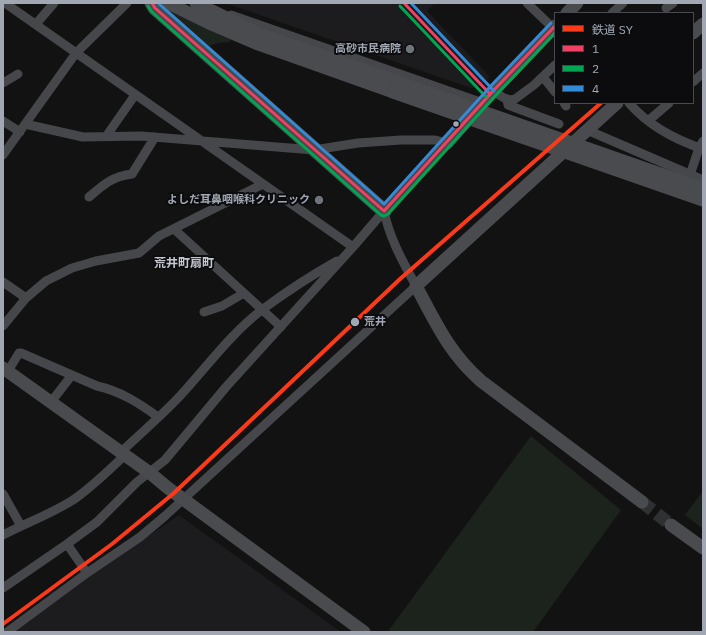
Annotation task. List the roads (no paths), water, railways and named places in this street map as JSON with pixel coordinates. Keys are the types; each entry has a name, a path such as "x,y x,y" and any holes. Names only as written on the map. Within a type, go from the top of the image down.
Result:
{"main road":[{"path":"152,3 154,8 384,211"}],"street":[{"path":"6,3 353,247"},
{"path":"36,24 54,3"},
{"path":"3,155 76,52 127,3"},
{"path":"168,3 209,24 258,44 395,87 703,189"},
{"path":"196,3 259,34 395,87 703,200"},
{"path":"3,588 97,522 138,482 165,460 226,387 384,211 493,91 554,27 527,3"},
{"path":"568,12 577,3"},
{"path":"613,12 623,3"},
{"path":"215,13 234,16 483,103"},
{"path":"694,32 703,24"},
{"path":"493,91 507,100 515,99 554,67"},
{"path":"694,81 703,73"},
{"path":"3,83 18,74"},
{"path":"543,77 554,91"},
{"path":"107,135 135,94"},
{"path":"507,100 508,105 559,124"},
{"path":"7,632 140,537 184,499 616,104"},
{"path":"631,104 648,122 675,137 702,146 690,174"},
{"path":"648,122 668,104"},
{"path":"3,121 22,128 82,136 107,135 155,137 314,150 358,143 401,140 435,140 447,143"},
{"path":"587,130 703,180"},
{"path":"89,197 106,182 120,175 132,174 155,137"},
{"path":"3,326 26,298 46,281 72,268 96,261 139,253 159,236 263,184"},
{"path":"384,211 386,224 416,286 444,338 467,369 642,502"},
{"path":"174,229 281,327"},
{"path":"3,535 52,512 73,500 98,480 158,417 178,399 239,331 263,310 324,268 344,257"},
{"path":"3,282 26,298"},
{"path":"204,312 222,306 244,293"},
{"path":"158,417 139,403 21,353 6,369 150,473 168,488 364,632"},
{"path":"51,402 72,375"},
{"path":"3,494 21,526"},
{"path":"671,525 703,548"},
{"path":"67,544 88,573"}],"tunnel":[{"path":"642,502 671,525"}],"rail line":[{"name":"SY","path":"3,624 112,544 174,493 400,279 600,104"}],"place":[{"name":"高砂市民病院","path":"410,49"},
{"name":"よしだ耳鼻咽喉科クリニック","path":"319,200"},
{"name":"荒井","path":"355,322"}],"district":[{"name":"荒井町扇町","path":"184,264"}]}
